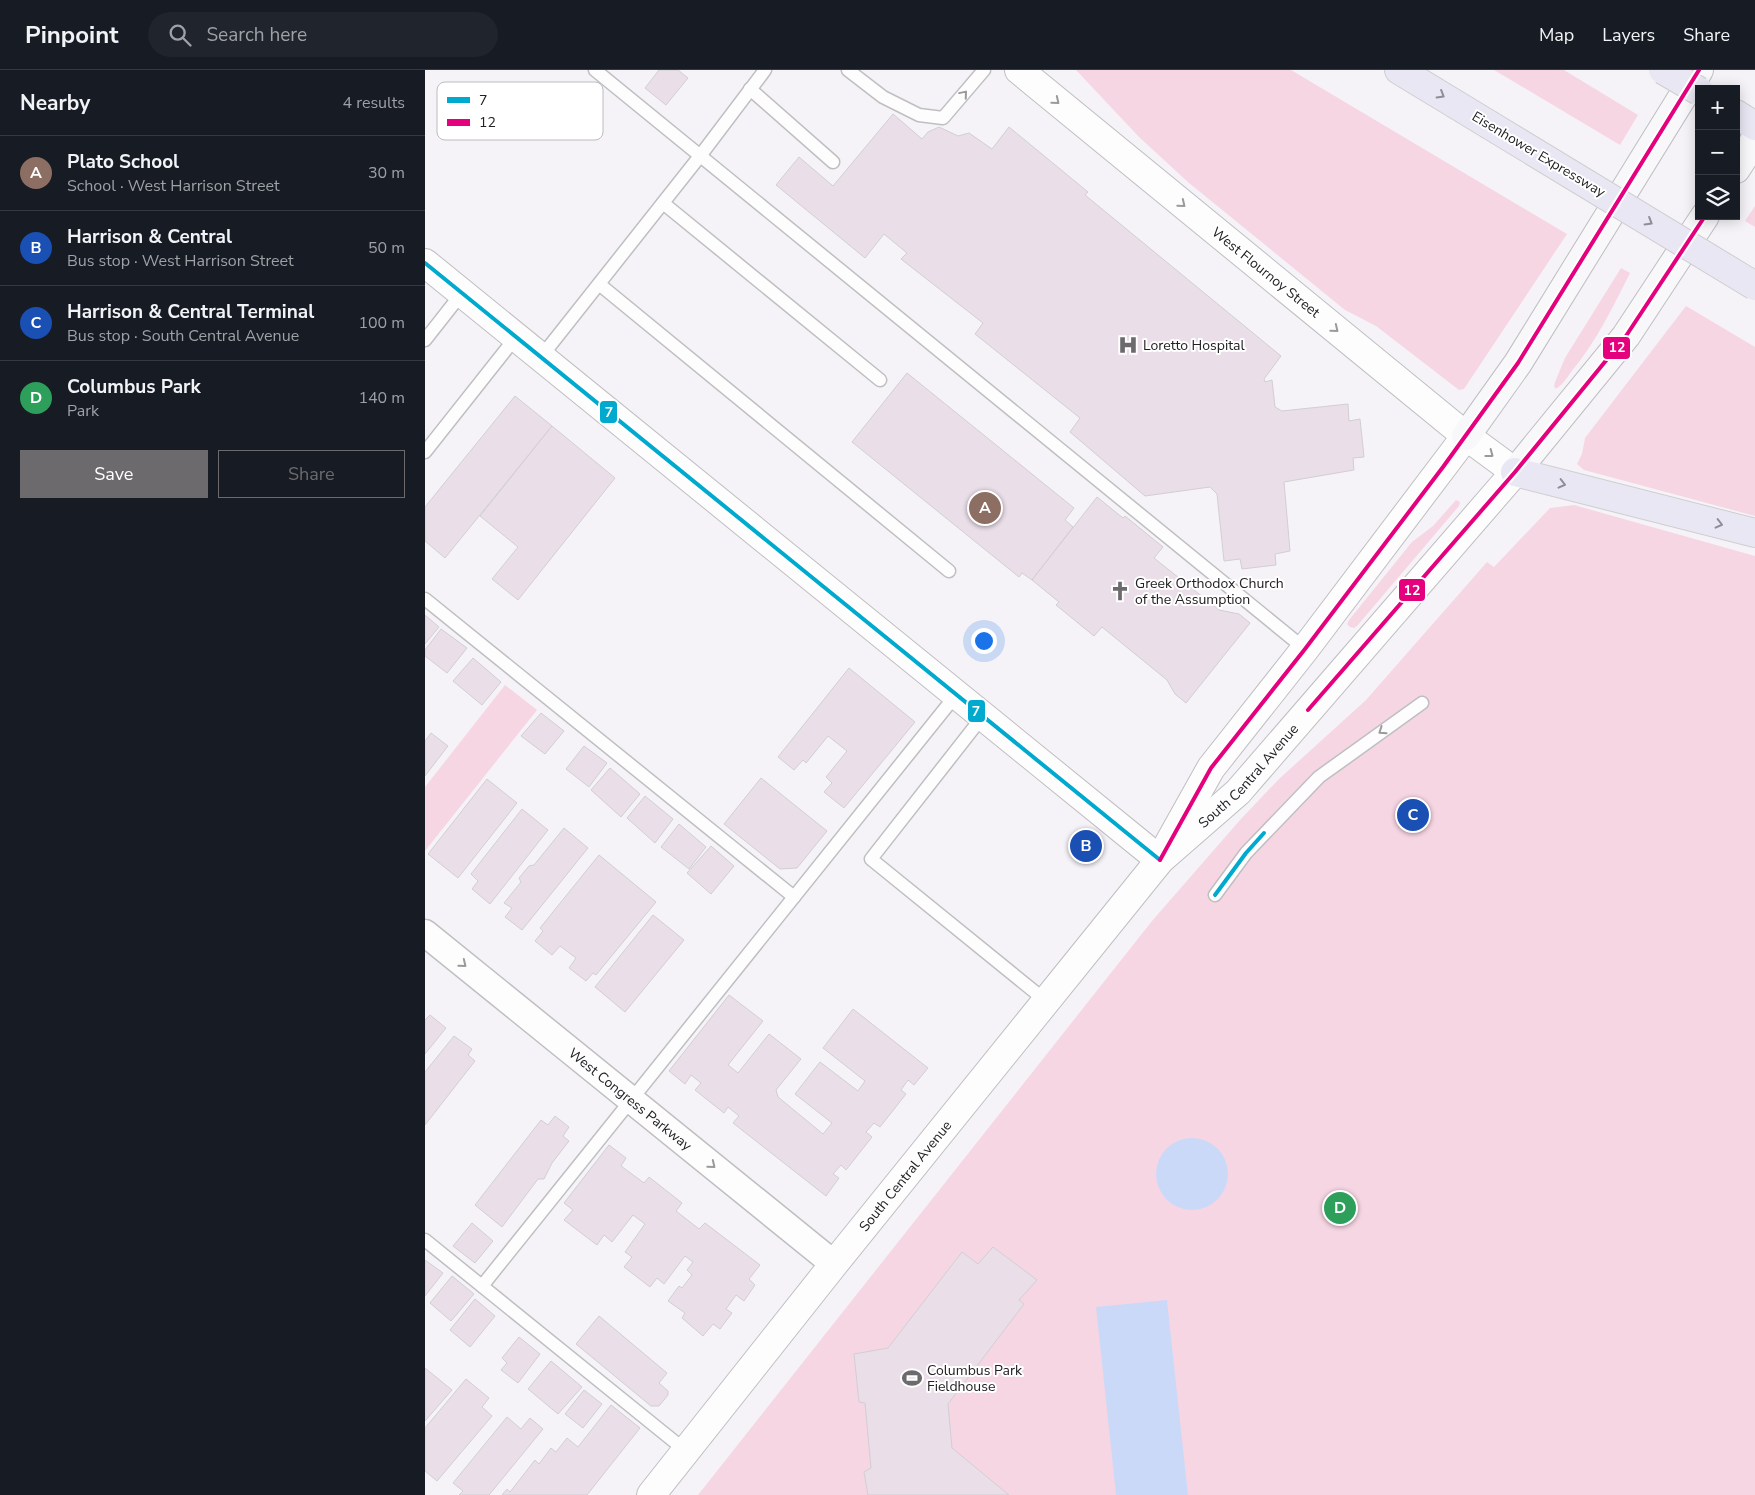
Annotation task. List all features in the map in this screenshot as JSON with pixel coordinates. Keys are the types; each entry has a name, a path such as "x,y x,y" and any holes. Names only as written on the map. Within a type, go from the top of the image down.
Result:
{"highway":[{"name":"Eisenhower Expressway","path":"1399,70 1755,286"},
{"path":"1663,70 1695,90"},
{"path":"1740,117 1755,126"},
{"path":"1515,472 1755,532"}],"main road":[{"name":"South Central Avenue","path":"1466,436 1518,363 1699,70"},
{"path":"1740,163 1755,140"},
{"name":"South Central Avenue","path":"1515,472 1626,336 1702,220"}],"street":[{"name":"West Flournoy Street","path":"1019,70 1466,436 1515,472"},
{"path":"425,263 1160,860"},
{"name":"South Central Avenue","path":"1160,860 1211,768 1305,649 1466,436"},
{"name":"South Central Avenue","path":"651,1495 834,1264 1160,860 1237,792 1515,472"},
{"name":"West Congress Parkway","path":"425,933 834,1264"}],"lane":[{"path":"595,70 1305,649"},
{"path":"541,357 700,156 765,70"},
{"path":"848,70 883,97 919,115 943,118 984,70"},
{"path":"749,89 833,162"},
{"path":"663,203 880,380"},
{"path":"599,284 949,572"},
{"path":"425,340 463,293"},
{"path":"425,452 516,337"},
{"path":"425,599 794,897"},
{"path":"482,1286 957,695"},
{"path":"1215,896 1246,853 1319,776 1422,703"},
{"path":"983,716 871,859 1046,1001"},
{"path":"425,1240 686,1451"}],"shaded area":[{"path":"1076,70 1291,70 1567,234 1464,389 1459,390 1376,326 1345,310 1189,183 1139,137"},
{"path":"1494,70 1564,70 1638,115 1620,145"},
{"path":"1755,206 1755,227 1745,221"},
{"path":"1621,268 1630,273 1610,311 1588,349 1556,389 1554,386 1555,382 1565,358"},
{"path":"1686,306 1755,347 1755,516 1584,470 1577,464 1582,454 1585,438"},
{"path":"1456,500 1460,502 1459,506 1357,626 1354,628 1350,627 1347,624 1349,620 1412,542 1433,526"},
{"path":"1574,505 1755,556 1755,1495 698,1495 1152,921 1240,820 1279,779 1366,700 1487,562 1494,567 1550,508"},
{"path":"505,685 537,710 425,851 425,787"}],"water":[{"path":"1192,1138 1212,1144 1222,1154 1228,1174 1222,1194 1212,1204 1192,1210 1172,1204 1162,1194 1156,1174 1162,1154 1172,1144"},
{"path":"1167,1300 1188,1495 1116,1495 1096,1307"}],"building":[{"path":"659,70 678,70 688,78 666,105 645,88"},
{"name":"Loretto Hospital","path":"893,114 922,139 928,132 939,127 958,136 969,133 992,149 1009,127 1088,192 1085,195 1281,356 1264,379 1265,382 1272,380 1275,407 1282,411 1348,404 1349,421 1360,419 1364,457 1353,458 1354,470 1284,482 1290,551 1275,554 1276,565 1242,569 1240,559 1224,561 1217,494 1210,487 1145,496 1070,432 1080,418 975,334 983,323 901,259 907,253 884,234 865,258 776,185 799,157 833,186"},
{"path":"907,373 1074,508 1065,520 1073,527 1032,580 1022,573 1019,577 852,442"},
{"path":"515,396 552,426 445,558 425,541 425,507"},
{"path":"552,426 615,478 518,600 492,579 518,547 480,516"},
{"name":"Greek Orthodox Church of the Assumption","path":"1097,497 1123,518 1125,516 1163,547 1154,558 1219,610 1239,614 1250,623 1186,703 1175,694 1167,680 1102,627 1094,636 1056,605 1059,602 1032,580"},
{"path":"425,615 439,627 425,644"},
{"path":"441,629 467,648 447,673 425,656 425,650"},
{"path":"473,658 501,682 482,705 453,681"},
{"path":"849,668 915,722 844,808 824,792 832,783 826,777 847,751 828,736 806,763 803,760 794,770 778,757"},
{"path":"541,713 564,731 545,754 521,736"},
{"path":"431,733 448,746 425,776 425,741"},
{"path":"584,746 607,763 589,787 566,769"},
{"path":"610,768 640,794 621,817 591,790"},
{"path":"761,778 827,831 797,868 780,869 724,824"},
{"path":"487,779 517,803 458,878 428,854"},
{"path":"645,796 673,819 655,843 627,818"},
{"path":"522,809 548,830 490,904 472,889 478,881 471,874"},
{"path":"679,824 706,847 689,869 661,847"},
{"path":"564,828 588,848 522,930 505,917 512,908 504,903 521,882 519,878 529,866 534,865"},
{"path":"711,846 734,866 711,894 687,873"},
{"path":"599,855 656,902 596,975 593,973 586,981 569,968 576,958 560,946 552,955 535,941 543,931 540,928"},
{"path":"653,915 684,940 625,1012 595,987"},
{"path":"729,995 763,1021 728,1065 738,1073 769,1034 801,1059 776,1090 778,1097 823,1134 832,1123 795,1094 820,1062 858,1091 865,1081 823,1048 853,1009 928,1068 914,1085 908,1080 901,1090 906,1094 880,1127 874,1123 866,1132 872,1137 846,1170 841,1165 833,1174 839,1178 826,1196 733,1123 739,1116 728,1107 724,1113 695,1090 701,1083 691,1075 685,1084 669,1071"},
{"path":"430,1015 446,1028 425,1054 425,1020"},
{"path":"454,1036 472,1049 468,1055 475,1061 425,1125 425,1072"},
{"path":"555,1116 569,1127 563,1136 569,1141 552,1163 544,1179 538,1179 502,1227 475,1205 541,1120 548,1125"},
{"path":"609,1145 626,1158 621,1166 644,1183 649,1177 682,1203 676,1211 699,1229 705,1223 760,1265 749,1279 755,1285 744,1301 736,1295 726,1309 732,1313 720,1329 713,1324 703,1336 682,1318 685,1313 668,1301 679,1286 682,1288 692,1275 687,1270 693,1262 685,1256 664,1284 657,1278 650,1287 624,1267 632,1257 625,1252 645,1224 633,1215 612,1242 604,1235 597,1245 564,1220 573,1210 564,1203"},
{"path":"472,1223 493,1241 475,1263 453,1246"},
{"name":"Columbus Park Fieldhouse","path":"993,1247 1037,1280 1019,1300 1024,1304 948,1404 952,1448 1009,1495 868,1495 864,1472 871,1468 865,1403 859,1402 854,1354 888,1348 962,1252 978,1264"},
{"path":"425,1260 443,1273 425,1296"},
{"path":"452,1276 474,1294 451,1321 430,1303"},
{"path":"475,1299 495,1316 470,1347 450,1330"},
{"path":"599,1316 667,1373 659,1383 668,1391 668,1395 659,1406 651,1406 576,1344"},
{"path":"519,1337 540,1354 518,1383 501,1370 507,1363 502,1358"},
{"path":"551,1361 582,1387 558,1414 528,1389"},
{"path":"425,1368 452,1390 425,1421"},
{"path":"466,1379 489,1398 482,1407 492,1416 437,1481 425,1471 425,1428"},
{"path":"584,1390 602,1404 583,1428 565,1414"},
{"path":"611,1405 640,1428 587,1495 502,1495 507,1489 510,1492 535,1460 539,1464 551,1448 556,1452 567,1438 578,1447"},
{"path":"507,1417 521,1429 530,1418 543,1429 489,1495 459,1495 463,1491 453,1483"}],"transit line":[{"name":"12","path":"1160,860 1211,768 1305,649 1443,467 1518,363 1699,70"},
{"name":"12","path":"1308,710 1515,472 1626,336 1702,220"},
{"name":"7","path":"425,263 1160,860"},
{"name":"7","path":"1215,895 1246,853 1264,833"}],"place":[{"name":"Loretto Hospital","path":"1128,345"},
{"name":"Plato School","path":"985,508"},
{"name":"Greek Orthodox Church of the Assumption","path":"1120,591"},
{"name":"Harrison & Central Terminal","path":"1413,815"},
{"name":"Harrison & Central","path":"1086,846"},
{"name":"Columbus Park","path":"1340,1208"},
{"name":"Columbus Park Fieldhouse","path":"912,1378"}]}
